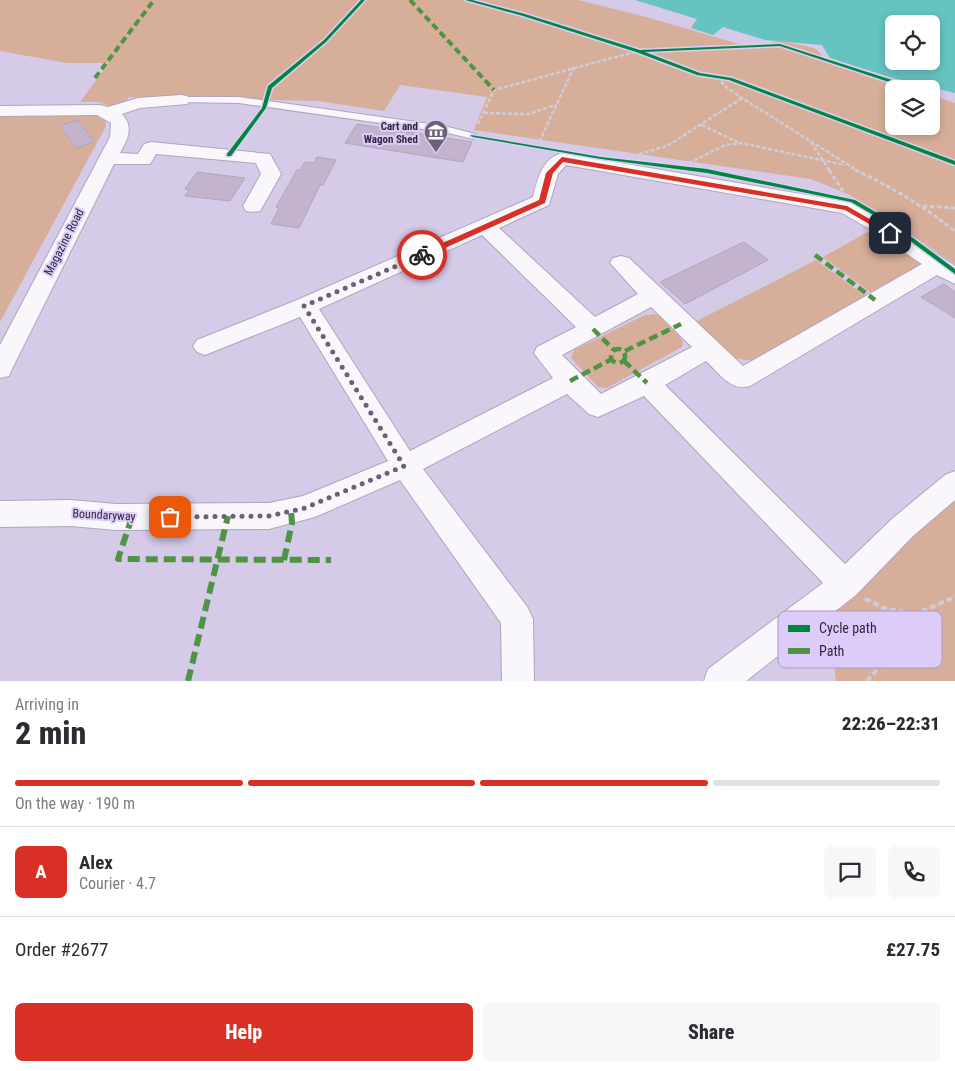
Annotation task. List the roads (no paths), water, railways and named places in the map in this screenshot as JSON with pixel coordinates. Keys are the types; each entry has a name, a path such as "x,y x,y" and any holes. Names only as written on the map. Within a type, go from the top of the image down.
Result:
{"street":[{"path":"0,111 86,108 111,115 138,103 181,100"},
{"name":"Magazine Road","path":"0,368 81,207 121,134 121,125 111,115"},
{"path":"108,158 143,160 151,148 263,158 271,174 253,206"},
{"path":"205,346 304,306 542,201 550,173 562,159 847,208 875,223 946,270 741,379 621,263"},
{"path":"486,227 593,329"},
{"path":"653,296 546,353 570,381 598,407 647,383 708,349"},
{"path":"304,306 404,466 517,619 518,681"},
{"name":"Boundaryway","path":"0,514 71,513 116,517 269,516 305,508 404,466 570,381"},
{"path":"647,383 845,585"},
{"path":"811,611 845,585 903,527 955,483"},
{"path":"720,681 778,636"}],"lane":[{"path":"181,100 239,100 444,129 473,136"}],"place":[{"name":"Cart and Wagon Shed","path":"436,153"}]}
